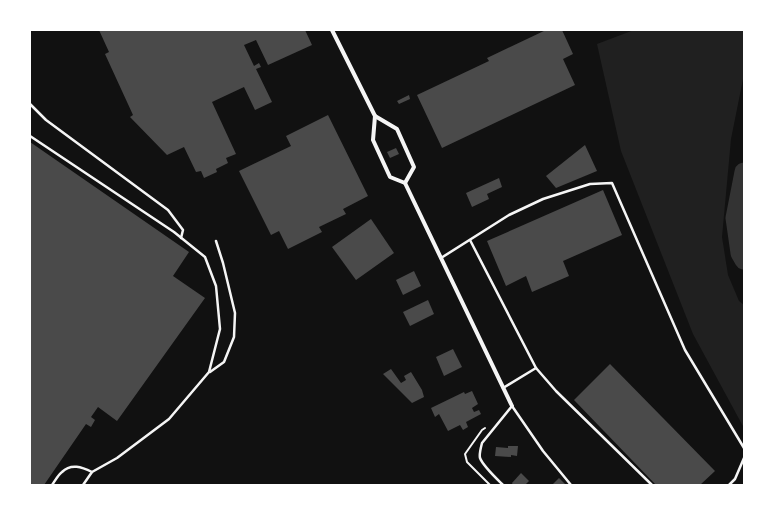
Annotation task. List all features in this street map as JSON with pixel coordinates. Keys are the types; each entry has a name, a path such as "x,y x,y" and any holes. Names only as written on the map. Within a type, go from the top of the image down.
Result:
{"street":[{"path":"332,30 375,116 373,140 390,177 405,183 512,406"},
{"path":"375,116 397,129 414,166 405,183"}],"lane":[{"path":"30,104 46,120 168,210 183,230 182,238"},
{"path":"30,136 174,232 205,257 216,286 220,329 209,372"},
{"path":"441,258 509,215 542,199 590,184 612,182 685,350 744,448"},
{"path":"470,240 536,368 556,391 652,485"},
{"path":"83,485 92,472 118,458 169,419 209,372 224,362 234,337 235,313 223,262 216,241"},
{"path":"503,388 536,368"},
{"path":"503,485 488,470 480,458 480,450 482,443 512,406 543,451 571,485"},
{"path":"729,485 735,479 744,458"},
{"path":"52,485 62,471 72,467 81,467 92,472"}],"shaded area":[{"path":"634,30 744,30 744,74 731,139 722,237 728,275 739,301 744,305 744,428 693,334 621,151 597,44"}],"building":[{"path":"99,30 305,30 312,45 268,65 256,40 244,45 254,66 259,63 261,67 256,69 272,102 255,110 244,87 212,102 236,154 226,158 228,163 216,169 217,172 204,178 201,171 196,172 184,147 167,155 130,117 133,115 105,54 109,52"},
{"path":"546,30 562,30 573,54 563,59 575,85 442,148 417,95 489,61 487,58"},
{"path":"409,95 410,99 399,104 397,101"},
{"path":"328,115 368,196 343,209 346,214 319,227 322,232 288,249 279,231 271,235 239,171 291,146 286,136"},
{"path":"30,142 189,252 173,276 205,298 117,421 98,407 91,417 95,420 91,427 86,424 44,485 30,485"},
{"path":"585,145 597,171 556,188 546,176"},
{"path":"396,148 399,154 390,158 387,152"},
{"path":"499,178 502,187 487,194 489,199 472,207 466,193"},
{"path":"603,190 622,235 563,261 569,276 532,292 526,276 506,286 487,241"},
{"path":"371,219 394,253 356,280 332,247"},
{"path":"414,271 421,286 403,295 396,280"},
{"path":"428,300 434,314 410,326 403,312"},
{"path":"453,349 462,367 444,376 436,357"},
{"path":"610,364 715,471 700,485 656,485 574,400"},
{"path":"391,369 401,383 406,380 404,376 411,372 422,390 424,397 412,403 383,374"},
{"path":"472,391 478,404 472,408 474,412 479,410 481,414 466,422 468,427 463,430 460,425 448,431 439,414 435,417 431,408 464,392 465,394"},
{"path":"508,446 518,446 517,456 495,456 496,447 508,448"},
{"path":"521,473 529,481 525,485 513,485 512,483"},
{"path":"559,478 566,485 552,485"}],"waterway":[{"path":"744,172 735,218 740,253 744,260"}]}
